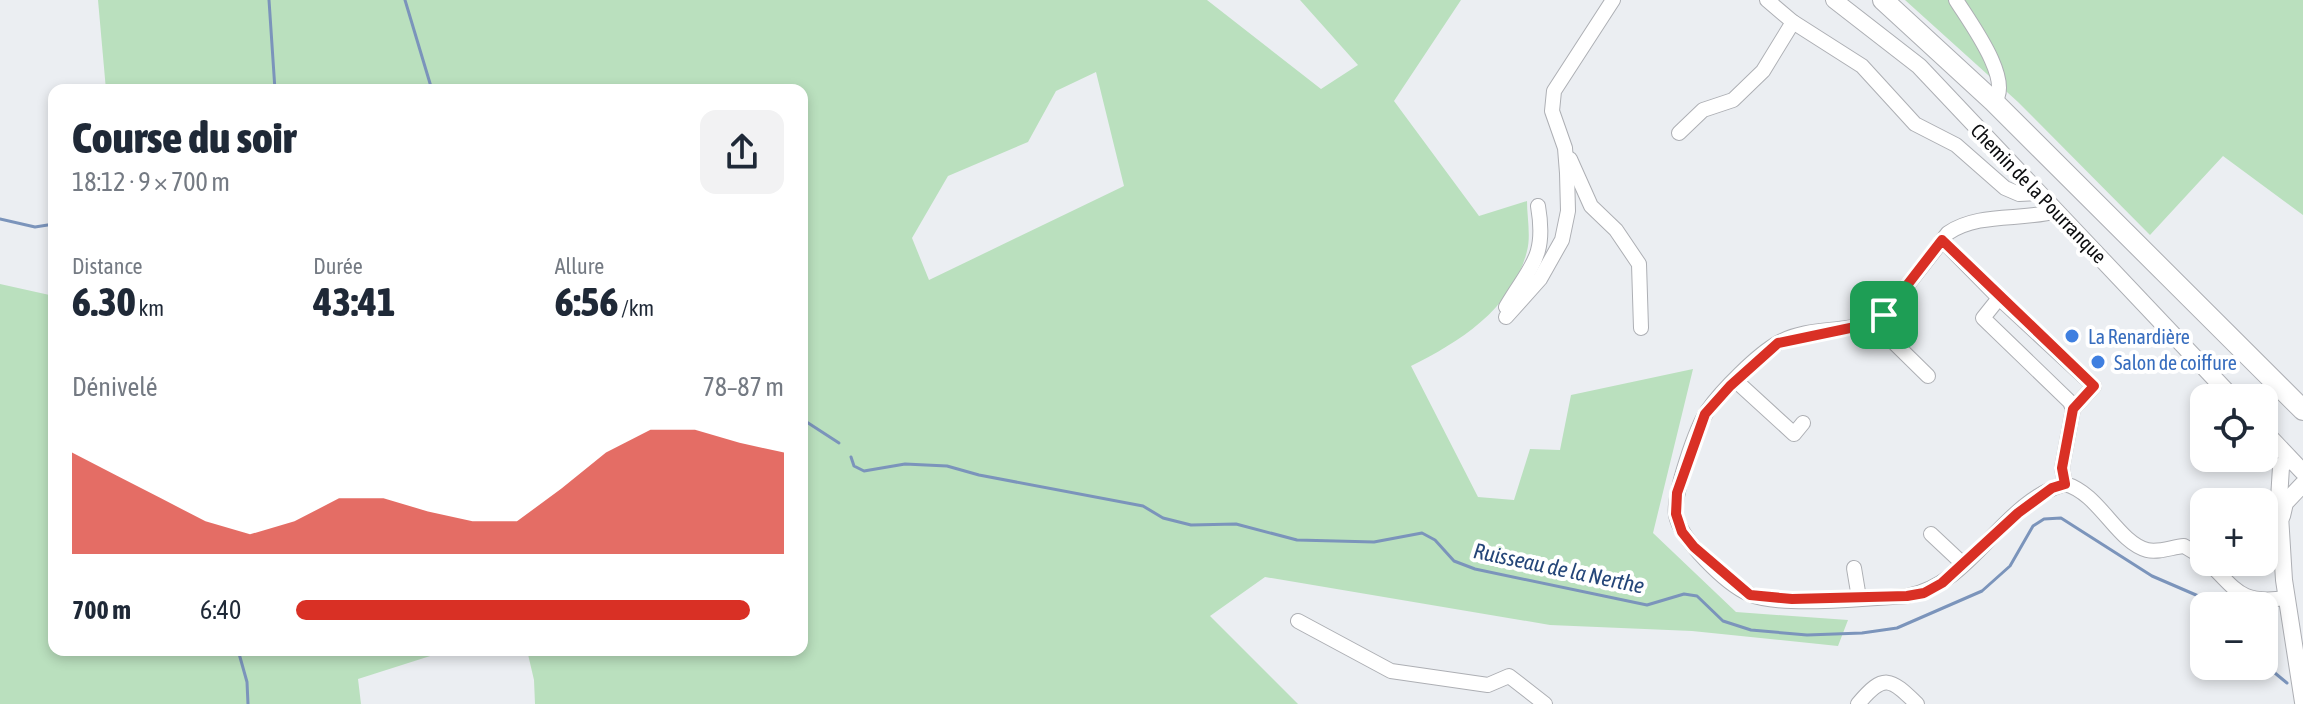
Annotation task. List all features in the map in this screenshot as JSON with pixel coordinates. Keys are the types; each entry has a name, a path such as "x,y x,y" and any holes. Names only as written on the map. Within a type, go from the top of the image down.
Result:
{"main road":[{"path":"1883,0 1994,102 2303,410"}],"street":[{"path":"1613,0 1554,91 1552,111 1591,206 1616,230 1639,264 1641,328"},
{"path":"1767,0 1793,22 1862,66 1915,124 1956,145 2005,188 2019,194 2039,193"},
{"name":"Chemin de la Pourranque","path":"1834,0 1919,66 2220,384"},
{"path":"1956,0 1996,70 2000,89 1994,102"},
{"path":"1679,133 1703,110 1733,100 1763,71 1793,22"},
{"path":"1538,206 1544,237 1529,276 1502,314 1506,317 1540,279 1562,240 1568,211 1565,148"},
{"path":"2057,211 2034,217 1961,224 1942,240 1884,315 1874,323 1778,343 1705,414 1677,493 1676,514 1682,532 1723,575 1750,595 1792,599 1924,593 1942,583 2036,498 2065,484"},
{"path":"1942,240 2094,386 2073,409 2062,468 2065,484 2088,497 2140,547 2162,551 2184,546 2190,550"},
{"path":"1999,298 1983,318 2070,402 2073,409"},
{"path":"1874,323 1928,376"},
{"path":"1736,381 1794,434 1803,423"},
{"path":"2278,446 2303,472"},
{"path":"2289,458 2278,477 2286,598 2303,701 2297,704"},
{"path":"2282,517 2285,503 2303,484"},
{"path":"1931,534 1963,564"},
{"path":"1854,568 1859,598"},
{"path":"2222,576 2243,596 2253,600 2286,598"},
{"path":"1298,621 1391,671 1488,685 1509,676 1545,704"},
{"path":"1858,704 1874,684 1886,681 1896,684 1917,704"}],"green space":[{"path":"98,0 1207,0 1321,89 1358,65 1300,0 1461,0 1394,101 1479,216 1527,201 1527,251 1510,290 1466,334 1411,366 1478,497 1514,500 1530,449 1560,450 1571,395 1693,369 1653,533 1736,612 1848,620 1838,646 1692,631 1550,625 1265,577 1210,616 1298,704 535,704 528,656 808,656 808,84 105,84","holes":["1096,72 1124,186 929,280 912,238 948,176 1028,142 1056,91"]},
{"path":"1905,0 2303,0 2303,215 2223,156 2150,235 2018,102"},
{"path":"0,284 48,295 48,656 430,656 358,679 361,704 0,704"}],"waterway":[{"path":"269,0 275,84"},
{"path":"405,0 430,84"},
{"name":"Ruisseau de la Nerthe","path":"0,219 35,227 48,225"},
{"name":"Ruisseau de la Nerthe","path":"808,423 839,443"},
{"name":"Ruisseau de la Nerthe","path":"851,457 854,466 864,471 905,464 947,466 979,475 1143,506 1163,518 1191,525 1236,524 1297,540 1374,542 1422,533 1435,540 1454,561 1475,569 1647,605 1684,594 1697,596 1723,621 1751,630 1807,635 1897,628 1982,591 2010,566 2033,526 2044,519 2061,518 2152,576 2190,592"},
{"path":"240,656 247,682 248,704"},
{"name":"Ruisseau de la Nerthe","path":"2278,676 2287,683"}],"place":[{"name":"La Renardière","path":"2072,336"},
{"name":"Salon de coiffure","path":"2098,362"}],"route":[{"path":"1942,240 2094,386 2073,409 2062,468 2065,484 2036,498 1942,583 1924,593 1822,600 1750,595 1733,584 1694,547 1682,532 1676,514 1677,493 1705,414 1730,386 1778,343 1793,337 1860,327 1874,323 1884,315 1942,240"}]}
